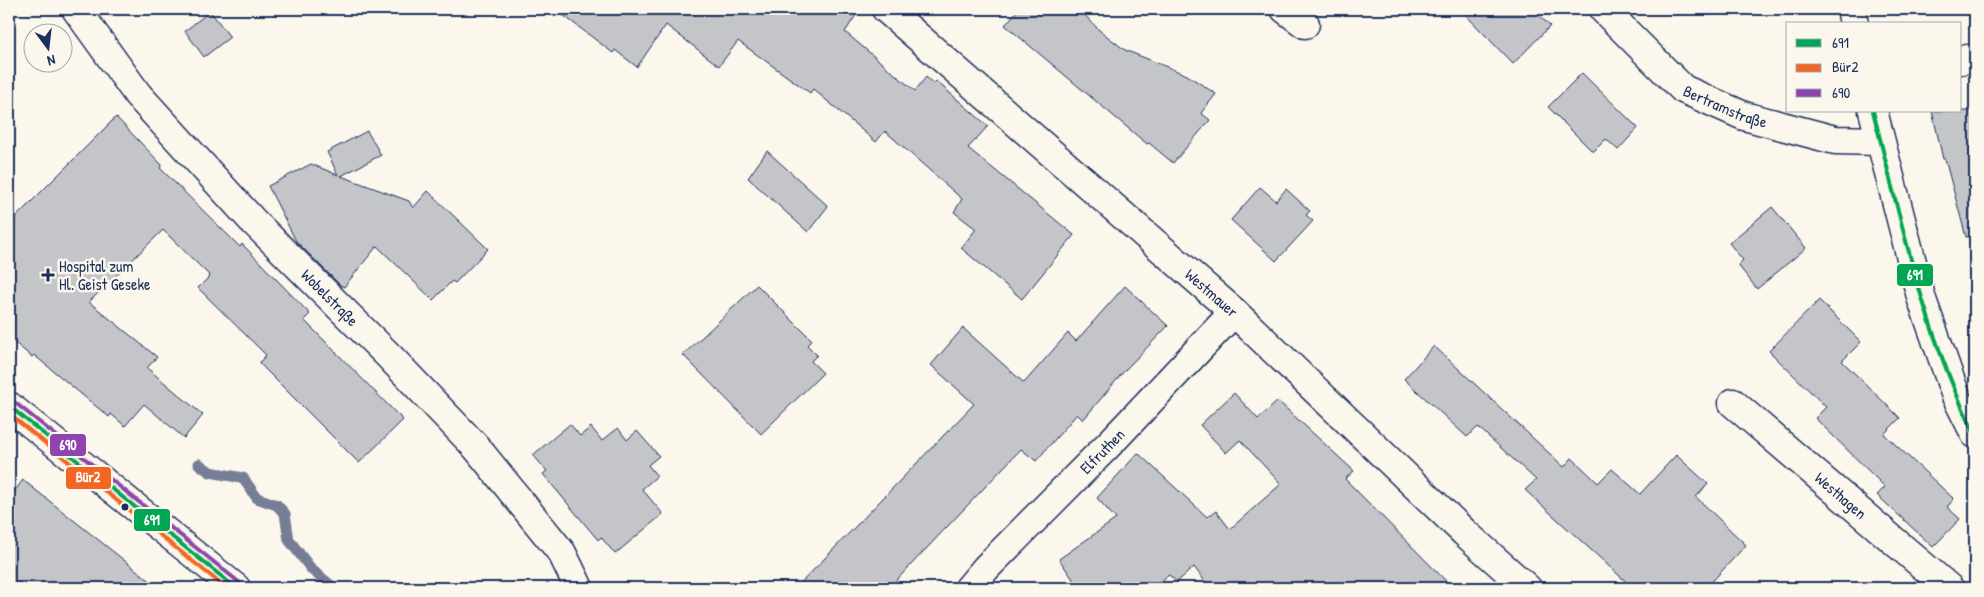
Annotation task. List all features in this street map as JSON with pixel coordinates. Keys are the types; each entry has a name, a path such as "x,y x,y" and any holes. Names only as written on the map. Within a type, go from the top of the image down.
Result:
{"street":[{"name":"Wobelstraße","path":"76,9 138,96 252,220 389,356 470,440 562,553 579,588"},
{"name":"Westmauer","path":"886,9 1234,312 1465,532 1527,588"},
{"name":"Bertramstraße","path":"1603,9 1683,89 1744,116 1835,140 1879,141"},
{"path":"1851,9 1854,22"},
{"path":"1962,60 1975,58"},
{"path":"1873,112 1879,141 1921,297 1956,396 1975,434"},
{"name":"Elfruthen","path":"970,588 986,568 1115,438 1234,312"},
{"name":"Westhagen","path":"1733,403 1949,588"},
{"path":"9,406 236,588"}],"building":[{"path":"555,9 860,9 845,32 915,91 926,77 934,84 936,81 988,126 968,148 1074,235 1022,299 961,248 976,229 954,212 962,199 885,131 876,142 813,89 810,93 738,41 719,66 666,25 637,67 615,50 613,53"},
{"path":"1019,9 1079,9 1099,30 1125,50 1187,75 1216,94 1201,113 1210,120 1173,163 1149,143 1147,144 1005,25"},
{"path":"1460,9 1532,9 1550,26 1513,64"},
{"path":"210,11 230,37 204,57 185,31"},
{"path":"1582,73 1638,128 1618,150 1606,139 1593,152 1548,107"},
{"path":"1975,111 1975,236 1966,237 1945,159 1943,159 1932,112"},
{"name":"Hospital zum Hl. Geist Geseke","path":"116,117 162,165 160,168 240,247 242,244 310,314 304,320 403,420 359,463 259,363 266,355 198,288 210,276 163,230 89,302 157,357 147,368 203,415 184,438 144,404 125,426 111,414 109,417 34,355 32,357 9,338 9,224"},
{"path":"367,131 381,155 341,176 409,201 413,208 428,191 488,249 455,283 452,281 433,300 377,246 344,287 340,285 296,241 268,186 311,164 338,175 327,152"},
{"path":"767,151 828,206 808,232 748,178"},
{"path":"1260,187 1276,201 1286,189 1310,211 1306,215 1313,221 1276,261 1231,220"},
{"path":"1772,207 1806,248 1757,289 1738,265 1743,260 1729,243"},
{"path":"757,285 812,340 807,345 817,355 811,361 823,373 761,434 683,355"},
{"path":"1125,286 1168,326 1125,370 1083,420 1077,414 1036,461 1021,449 889,588 796,588 974,404 931,365 963,328 1024,383 1068,333 1076,341"},
{"path":"1819,300 1861,342 1842,361 1900,418 1884,434 1954,499 1947,507 1960,519 1933,547 1877,495 1885,487 1815,418 1826,407 1769,351"},
{"path":"1434,346 1564,467 1572,458 1598,483 1612,469 1640,494 1676,455 1708,484 1696,497 1746,545 1706,588 1633,588 1525,490 1536,480 1478,427 1467,437 1404,379"},
{"path":"1234,393 1258,419 1278,401 1354,471 1345,479 1453,588 1210,588 1194,567 1177,582 1169,575 1151,588 1079,588 1059,559 1116,519 1097,498 1138,453 1207,517 1216,511 1230,529 1281,484 1240,440 1226,453 1200,425"},
{"path":"570,424 580,436 591,427 602,441 618,428 627,440 637,431 659,456 648,465 657,476 642,489 663,514 615,554 601,537 598,540 543,474 547,471 533,455"},
{"path":"23,480 159,588 9,588 9,498"}],"waterway":[{"path":"199,464 210,472 243,478 257,498 277,505 285,514 289,540 312,570 334,588"}],"transit line":[{"name":"691","path":"1873,112 1915,276 1941,356 1975,434"},
{"name":"690","path":"13,401 240,583"},
{"name":"691","path":"9,406 236,588"},
{"name":"Bür2","path":"9,414 226,588"}],"place":[{"name":"Hospital zum Hl. Geist Geseke","path":"48,275"}]}
